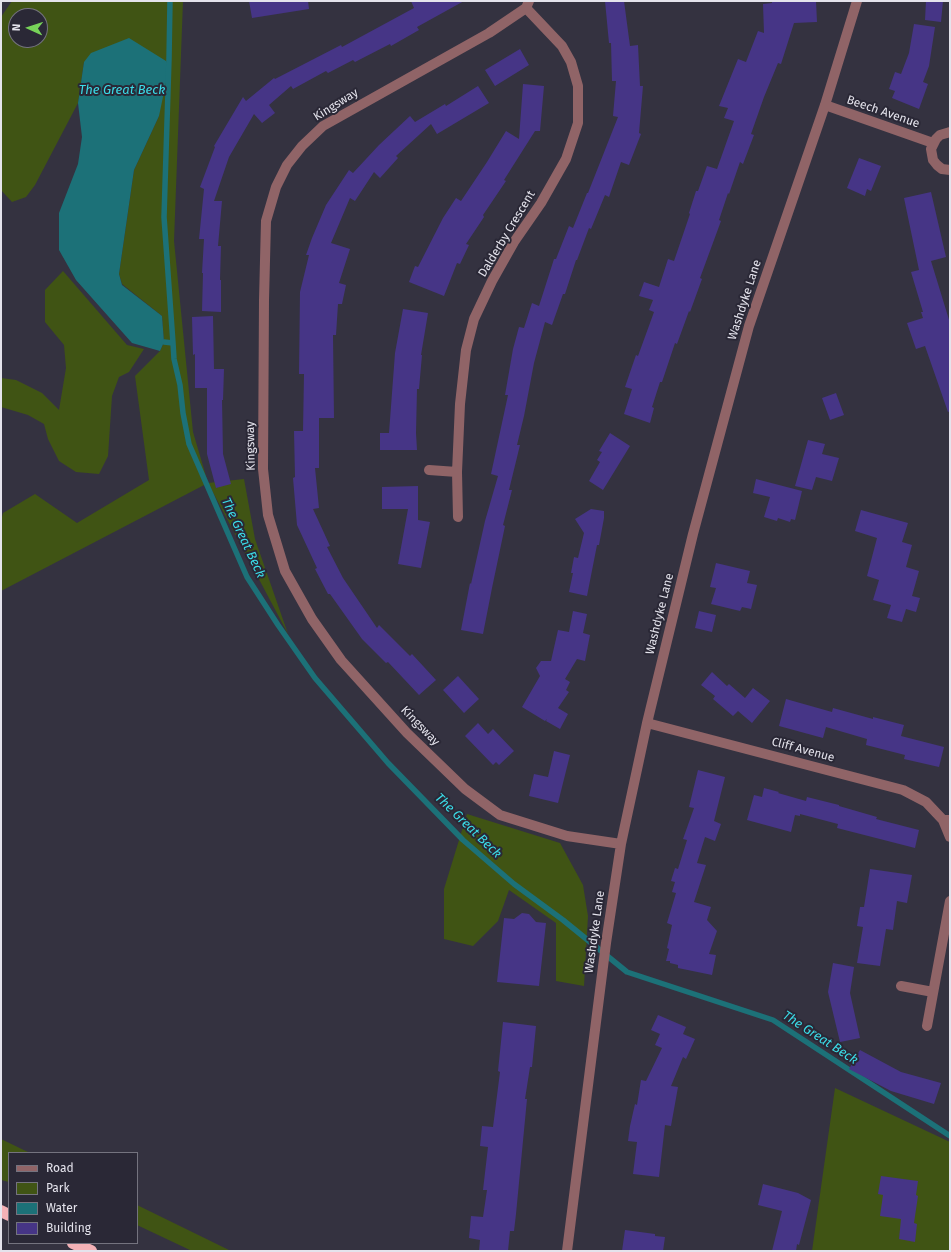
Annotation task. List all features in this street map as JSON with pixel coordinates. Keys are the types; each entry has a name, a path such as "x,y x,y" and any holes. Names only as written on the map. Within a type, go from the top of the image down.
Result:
{"highway":[{"path":"75,1244 92,1251"}],"street":[{"name":"Washdyke Lane","path":"567,1251 620,844 647,722 693,534 749,326 824,105 857,1"},
{"name":"Dalderby Crescent","path":"458,518 457,472 460,404 466,350 474,319 506,255 541,203 566,159 578,123 578,86 571,62 562,46 527,4"},
{"name":"Kingsway","path":"527,4 489,33 323,126 302,146 287,164 276,187 266,221 263,469 268,515 285,571 312,619 341,660 407,733 465,789 500,815 567,836 620,844"},
{"name":"Beech Avenue","path":"824,105 933,143"},
{"path":"950,132 940,135 933,143 931,149 933,160 942,168 950,170"},
{"path":"429,470 457,472"},
{"name":"Cliff Avenue","path":"647,722 903,790 926,802 947,820 950,837"},
{"path":"927,1026 950,901"},
{"path":"901,986 933,992"}],"green space":[{"path":"12,1 183,1 174,241 193,432 208,483 1,591 1,521 3,513 35,494 77,523 149,480 135,376 160,351 164,342 162,316 122,284 119,274 134,170 159,116 84,62 78,103 35,185 26,197 12,202 1,190 1,17"},
{"path":"63,271 127,345 144,349 129,372 119,377 112,396 108,456 99,474 76,472 59,461 48,439 44,424 28,415 1,407 1,378 16,380 42,393 59,410 66,368 64,345 45,322 45,290"},
{"path":"244,479 255,539 288,634 208,483"},
{"path":"467,814 560,843 583,885 588,916 584,986 556,981 556,923 509,890 498,921 473,946 444,939 444,889"},
{"path":"835,1088 950,1142 950,1251 812,1251"},
{"path":"1,1139 28,1152 8,1152 8,1182 1,1180"},
{"path":"138,1205 231,1251 192,1251 138,1225"}],"water":[{"name":"The Great Beck","path":"129,38 166,61 169,68 159,116 134,170 119,274 122,285 162,316 164,342 160,351 132,343 76,280 59,250 59,213 78,164 82,137 78,103 84,62 91,53"}],"building":[{"path":"249,1 308,1 309,9 252,18"},
{"path":"411,1 464,1 417,27 419,30 391,46 390,44 355,62 353,60 328,73 326,71 293,89 291,86 269,105 275,113 262,123 254,114 229,157 214,201 222,201 218,246 221,246 221,312 202,311 204,239 199,239 204,189 200,187 215,147 214,146 243,97 246,101 274,78 275,79 341,45 342,47 414,8"},
{"path":"605,1 624,1 630,46 638,45 640,86 643,86 639,133 641,134 629,165 621,162 609,197 605,195 591,229 589,228 552,325 545,322 534,363 517,445 520,445 509,490 512,490 503,525 505,526 483,634 461,630 470,583 471,584 485,521 498,476 491,474 508,395 505,395 513,349 519,327 524,328 532,303 539,306 554,259 556,259 569,226 573,228 618,117 613,116 616,81 612,81 611,43 609,43"},
{"path":"772,1 816,1 817,22 794,23 781,64 778,63 764,97 751,134 754,135 743,164 740,162 729,194 728,193 719,220 721,221 700,278 702,279 677,344 675,343 662,382 660,382 652,407 654,408 650,423 624,414 632,389 625,387 636,355 638,356 654,312 649,310 653,300 639,296 644,282 659,287 668,259 674,261 696,191 698,191 707,166 717,169 734,121 724,118 728,108 719,106 738,59 746,62 758,31 764,33 763,4 772,3"},
{"path":"926,1 943,1 941,22 925,20"},
{"path":"914,24 935,27 929,66 923,82 928,84 919,109 892,98 895,91 889,89 895,72 901,74 909,53"},
{"path":"520,49 529,65 495,86 485,70"},
{"path":"523,84 544,86 540,131 535,131 504,180 506,181 466,244 469,245 460,264 457,263 444,296 409,282 415,266 418,267 443,218 456,198 461,201 506,131 519,139"},
{"path":"478,86 489,103 437,134 431,124 396,156 398,158 380,178 374,172 355,201 350,198 331,243 350,249 339,283 346,285 342,304 338,304 336,335 333,335 334,418 319,418 319,468 315,468 319,508 313,509 330,546 327,547 343,578 377,628 379,625 410,656 412,654 436,680 419,695 388,662 386,663 362,639 330,594 328,594 315,569 317,568 297,525 293,478 295,477 294,431 303,431 304,374 299,374 300,292 309,255 306,255 312,238 326,205 349,170 353,173 379,145 410,116 415,122 445,104 446,106"},
{"path":"859,158 881,166 871,191 867,189 865,196 847,188"},
{"path":"931,192 946,257 931,261 950,323 950,411 948,412 925,346 916,349 907,323 923,318 921,312 923,312 911,272 919,270 904,198"},
{"path":"403,309 428,313 421,355 419,389 417,389 417,450 380,450 380,433 389,433 395,353"},
{"path":"213,316 214,369 224,369 222,400 223,454 231,484 216,488 207,454 207,388 195,388 195,354 193,355 192,317"},
{"path":"836,393 844,415 830,420 822,398"},
{"path":"610,433 630,446 603,490 589,481 600,462 597,460 602,452 599,451"},
{"path":"808,440 825,444 822,454 839,458 832,481 816,477 812,490 795,486"},
{"path":"756,479 802,491 795,520 791,519 790,522 778,518 777,521 764,517 770,497 753,493"},
{"path":"418,486 418,520 430,522 421,568 398,564 408,509 382,509 382,487"},
{"path":"591,509 604,511 604,518 587,596 569,592 573,573 571,573 574,557 578,558 584,533 575,519"},
{"path":"861,510 908,523 902,542 912,545 906,567 919,571 912,596 920,598 916,612 906,609 902,622 887,618 891,605 873,600 879,580 867,576 877,538 855,531"},
{"path":"716,563 750,571 747,583 757,585 751,609 742,607 740,611 711,604 716,588 710,587"},
{"path":"573,611 587,614 583,633 590,635 585,661 577,659 565,679 570,682 566,690 569,692 558,708 568,714 560,729 546,721 547,719 545,721 522,707 540,676 536,668 541,661 551,661 558,630 569,632"},
{"path":"699,611 716,615 712,632 695,628"},
{"path":"712,672 727,686 729,684 745,698 753,688 770,701 752,723 738,711 733,716 713,699 715,696 701,685"},
{"path":"458,676 479,699 464,713 443,690"},
{"path":"786,699 832,712 833,708 873,719 873,717 904,725 901,736 944,747 939,767 904,759 905,755 866,745 867,739 826,727 823,738 779,726"},
{"path":"478,723 488,734 493,729 514,751 499,765 496,762 493,765 465,736"},
{"path":"554,751 570,755 558,803 529,796 534,774 548,777"},
{"path":"698,770 725,777 714,821 721,824 715,841 705,837 697,863 706,865 694,902 711,907 707,920 717,931 709,954 716,955 712,975 678,968 678,965 670,963 670,961 666,961 672,925 667,923 676,893 672,892 675,882 671,881 675,868 678,869 687,840 683,839 694,808 689,807"},
{"path":"764,788 806,801 807,797 839,805 877,817 876,819 919,830 915,848 837,828 838,824 800,814 800,816 795,815 791,832 747,820 754,795 762,797"},
{"path":"870,869 912,875 907,903 897,901 893,930 886,929 880,966 857,963 863,927 857,926 860,907 864,907"},
{"path":"522,913 529,914 536,922 546,923 539,986 497,982 504,918 514,919"},
{"path":"833,963 854,967 850,993 860,1038 840,1042 828,992"},
{"path":"658,1015 686,1027 683,1034 695,1039 686,1059 683,1057 671,1086 678,1087 671,1126 665,1125 659,1177 633,1174 637,1142 628,1141 635,1104 637,1105 641,1080 646,1081 662,1048 655,1045 660,1034 651,1030"},
{"path":"503,1022 536,1026 532,1067 530,1067 525,1099 527,1099 514,1231 510,1231 508,1251 479,1251 480,1240 469,1238 471,1216 483,1217 487,1190 483,1190 488,1147 480,1146 482,1126 493,1127 500,1072 498,1071"},
{"path":"860,1050 901,1072 941,1083 934,1104 891,1091 849,1069"},
{"path":"881,1176 918,1181 916,1195 918,1196 914,1223 917,1224 915,1242 899,1239 901,1219 880,1216 883,1195 878,1194"},
{"path":"763,1184 798,1193 811,1200 796,1251 772,1251 782,1211 758,1205"},
{"path":"625,1230 655,1234 655,1236 665,1237 663,1251 622,1251"}],"waterway":[{"name":"The Great Beck","path":"170,1 164,217 173,343"},
{"name":"The Great Beck","path":"164,342 173,343 174,359 180,385 183,413 189,444 247,577 315,678 388,763 463,840 514,884 563,920 627,972 773,1020 950,1136"}]}
